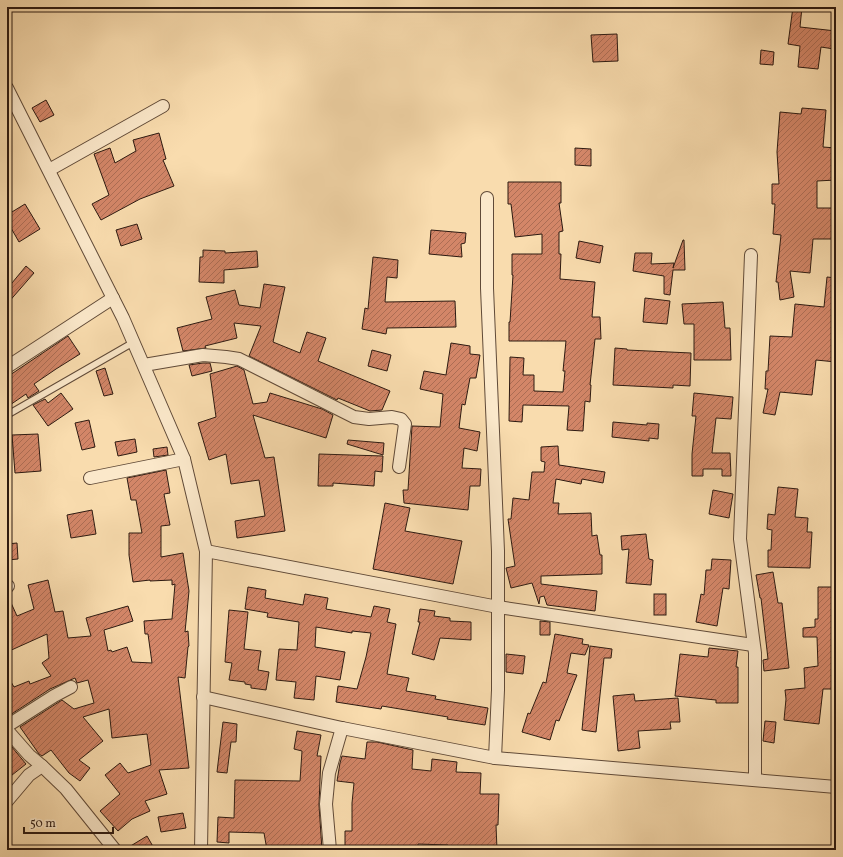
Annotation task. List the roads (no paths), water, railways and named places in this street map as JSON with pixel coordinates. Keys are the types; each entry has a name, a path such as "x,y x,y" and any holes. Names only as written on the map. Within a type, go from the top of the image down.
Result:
{"street":[{"path":"7,88 134,342 184,459 206,551 201,850"},
{"path":"49,170 163,106"},
{"path":"487,198 487,288 498,551 498,690 495,758"},
{"path":"751,255 740,539 755,653 755,780"},
{"path":"7,367 113,298"},
{"path":"144,365 203,355 226,357 239,360 354,417 369,419 392,417 400,419 405,424 399,467"},
{"path":"90,478 184,459"},
{"path":"206,551 498,607 753,645"},
{"path":"7,726 71,687"},
{"path":"203,697 342,728 495,758 836,787"},
{"path":"330,850 326,804 329,773 342,728"},
{"path":"7,730 29,755 66,789 115,850"},
{"path":"7,801 29,775 42,766"}],"lane":[{"path":"7,415 134,342"}]}
